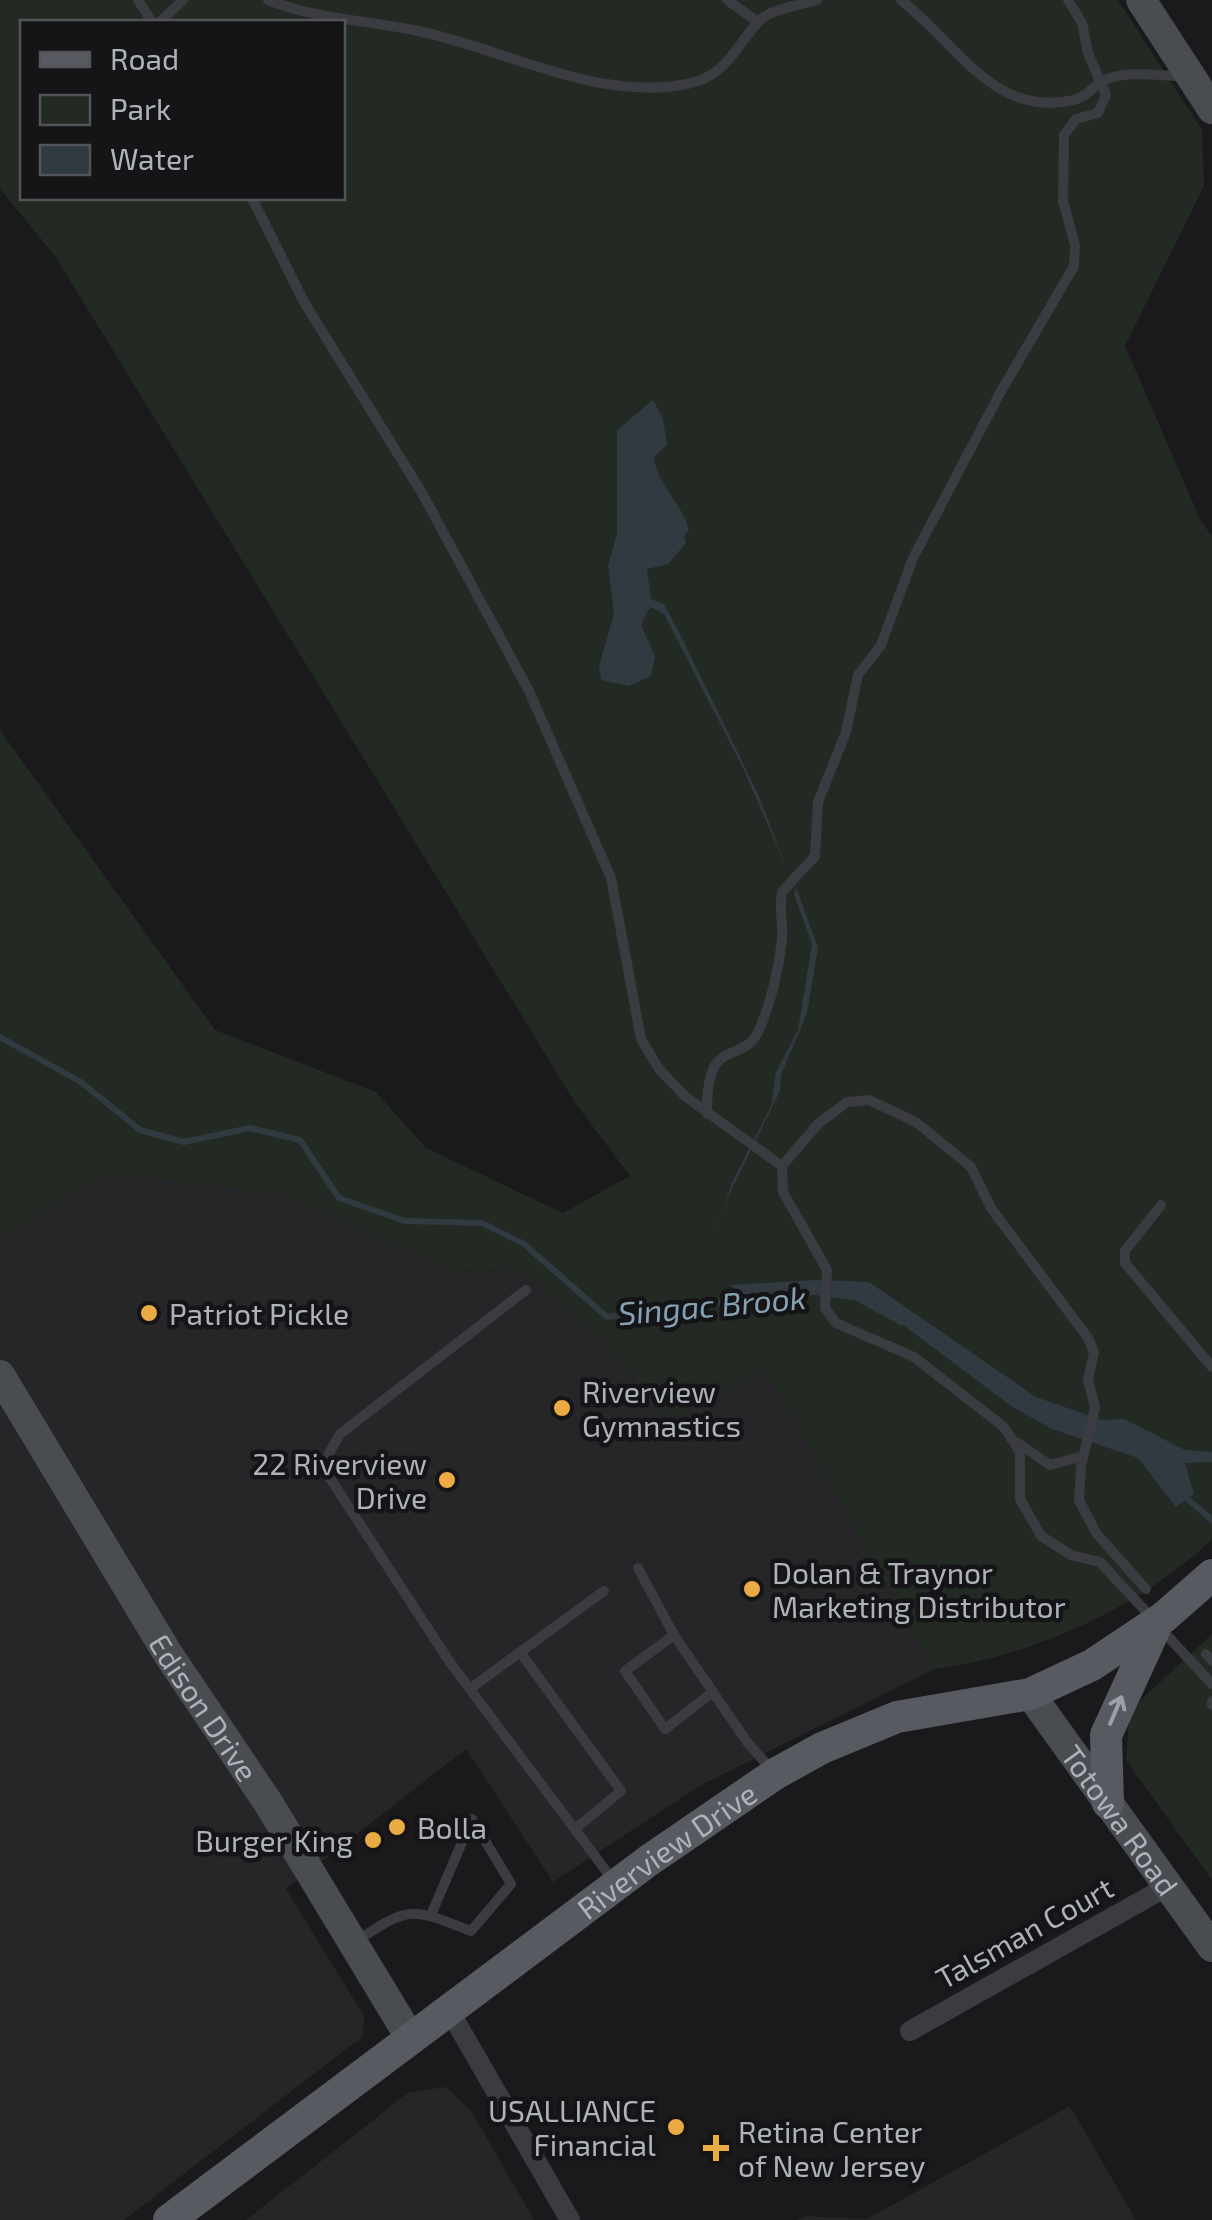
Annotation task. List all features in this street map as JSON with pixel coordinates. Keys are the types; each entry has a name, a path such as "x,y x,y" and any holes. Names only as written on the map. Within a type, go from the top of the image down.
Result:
{"main road":[{"path":"1141,0 1212,109"},
{"name":"Edison Drive","path":"0,1375 168,1654 269,1804 411,2038"},
{"name":"Riverview Drive","path":"169,2220 616,1885 775,1774 896,1717 1030,1694 1092,1666 1160,1621 1212,1575"},
{"path":"1108,1803 1106,1734 1160,1621"},
{"name":"Totowa Road","path":"1030,1694 1212,1946"}],"street":[{"name":"Talsman Court","path":"910,2031 1168,1886"},
{"path":"449,2010 570,2220"}],"lane":[{"path":"162,20 184,0"},
{"path":"268,0 336,20"},
{"path":"726,0 758,22"},
{"path":"345,22 439,36 592,80 644,86 690,84 725,68 758,22 816,0"},
{"path":"901,0 1008,96 1037,105 1081,98 1102,80 1129,75 1190,76"},
{"path":"707,1114 709,1077 714,1064 752,1041 761,1025 782,937 782,892 815,856 818,802 846,732 858,675 881,644 914,558 1000,393 1074,266 1074,245 1062,201 1064,134 1076,119 1101,109 1106,94 1088,54 1082,23 1068,0"},
{"path":"253,200 304,302 422,492 510,650 610,878 641,1039 670,1082 707,1114 763,1149 782,1166"},
{"path":"1084,1451 1050,1465 1017,1443 1004,1427 934,1370 836,1323 824,1300 827,1270 783,1192 782,1166 818,1124 840,1106 858,1100 891,1108 944,1141 971,1167 991,1208 1091,1343 1094,1352 1089,1387 1095,1407 1084,1451 1080,1500 1114,1556 1146,1589"},
{"path":"1161,1205 1124,1252 1126,1263 1212,1368"},
{"path":"526,1290 340,1434 329,1453 326,1472 470,1688 616,1885"},
{"path":"1017,1443 1020,1499 1041,1536 1070,1555 1100,1562 1160,1621 1212,1684"},
{"path":"1100,1562 1114,1556"},
{"path":"638,1568 674,1634 775,1774"},
{"path":"470,1688 604,1591"},
{"path":"674,1634 625,1671 665,1729 713,1692"},
{"path":"520,1652 621,1790 575,1829"},
{"path":"354,1944 399,1913 431,1915 471,1931 511,1884 472,1820 431,1915"}],"shaded area":[{"path":"106,1173 290,1196 454,1272 521,1269 606,1341 668,1422 765,1368 934,1669 701,1785 553,1882 466,1749 286,1889 364,2016 363,2036 124,2220 0,2220 0,1237"},
{"path":"446,2087 472,2112 534,2220 246,2220 409,2092"},
{"path":"1070,2106 1136,2220 797,2220 804,2216 867,2219"}],"green space":[{"path":"0,0 1118,0 1202,130 1204,186 1125,346 1201,521 1212,536 1212,1539 1184,1564 1119,1607 1046,1641 971,1663 934,1669 765,1368 668,1422 606,1341 521,1269 454,1272 290,1196 106,1173 0,1237 0,730 215,1030 376,1092 426,1148 563,1213 630,1176 576,1104 55,256 0,189"},
{"path":"1212,1634 1212,1880 1126,1760 1129,1722 1141,1700"}],"water":[{"path":"653,400 663,418 667,445 654,457 656,467 689,530 684,536 686,543 668,564 647,569 651,599 664,604 681,636 758,794 788,871 743,768 664,614 650,607 641,625 655,656 651,676 629,686 601,680 599,666 614,614 608,566 617,533 617,430"},
{"path":"796,887 818,948 807,1013 781,1075 780,1091 728,1197 712,1242 733,1180 771,1106 776,1072 798,1030 812,944 794,894"},
{"path":"817,1280 869,1282 1036,1397 1102,1420 1124,1419 1185,1450 1212,1452 1212,1462 1185,1463 1194,1494 1176,1507 1138,1458 1052,1429 1011,1406 874,1303 815,1295 766,1300 753,1311 730,1285"}],"waterway":[{"name":"Singac Brook","path":"0,1037 81,1082 140,1130 184,1142 250,1128 300,1140 339,1198 405,1221 482,1223 524,1244 607,1317 748,1299"},
{"name":"Singac Brook","path":"859,1299 901,1322"},
{"name":"Singac Brook","path":"1183,1495 1212,1520"}],"place":[{"name":"Patriot Pickle","path":"149,1313"},
{"name":"Riverview Gymnastics","path":"562,1408"},
{"name":"22 Riverview Drive","path":"447,1480"},
{"name":"Dolan & Traynor Marketing Distributor","path":"752,1589"},
{"name":"Bolla","path":"397,1827"},
{"name":"Burger King","path":"373,1840"},
{"name":"USALLIANCE Financial","path":"676,2127"},
{"name":"Retina Center of New Jersey","path":"716,2148"}]}
